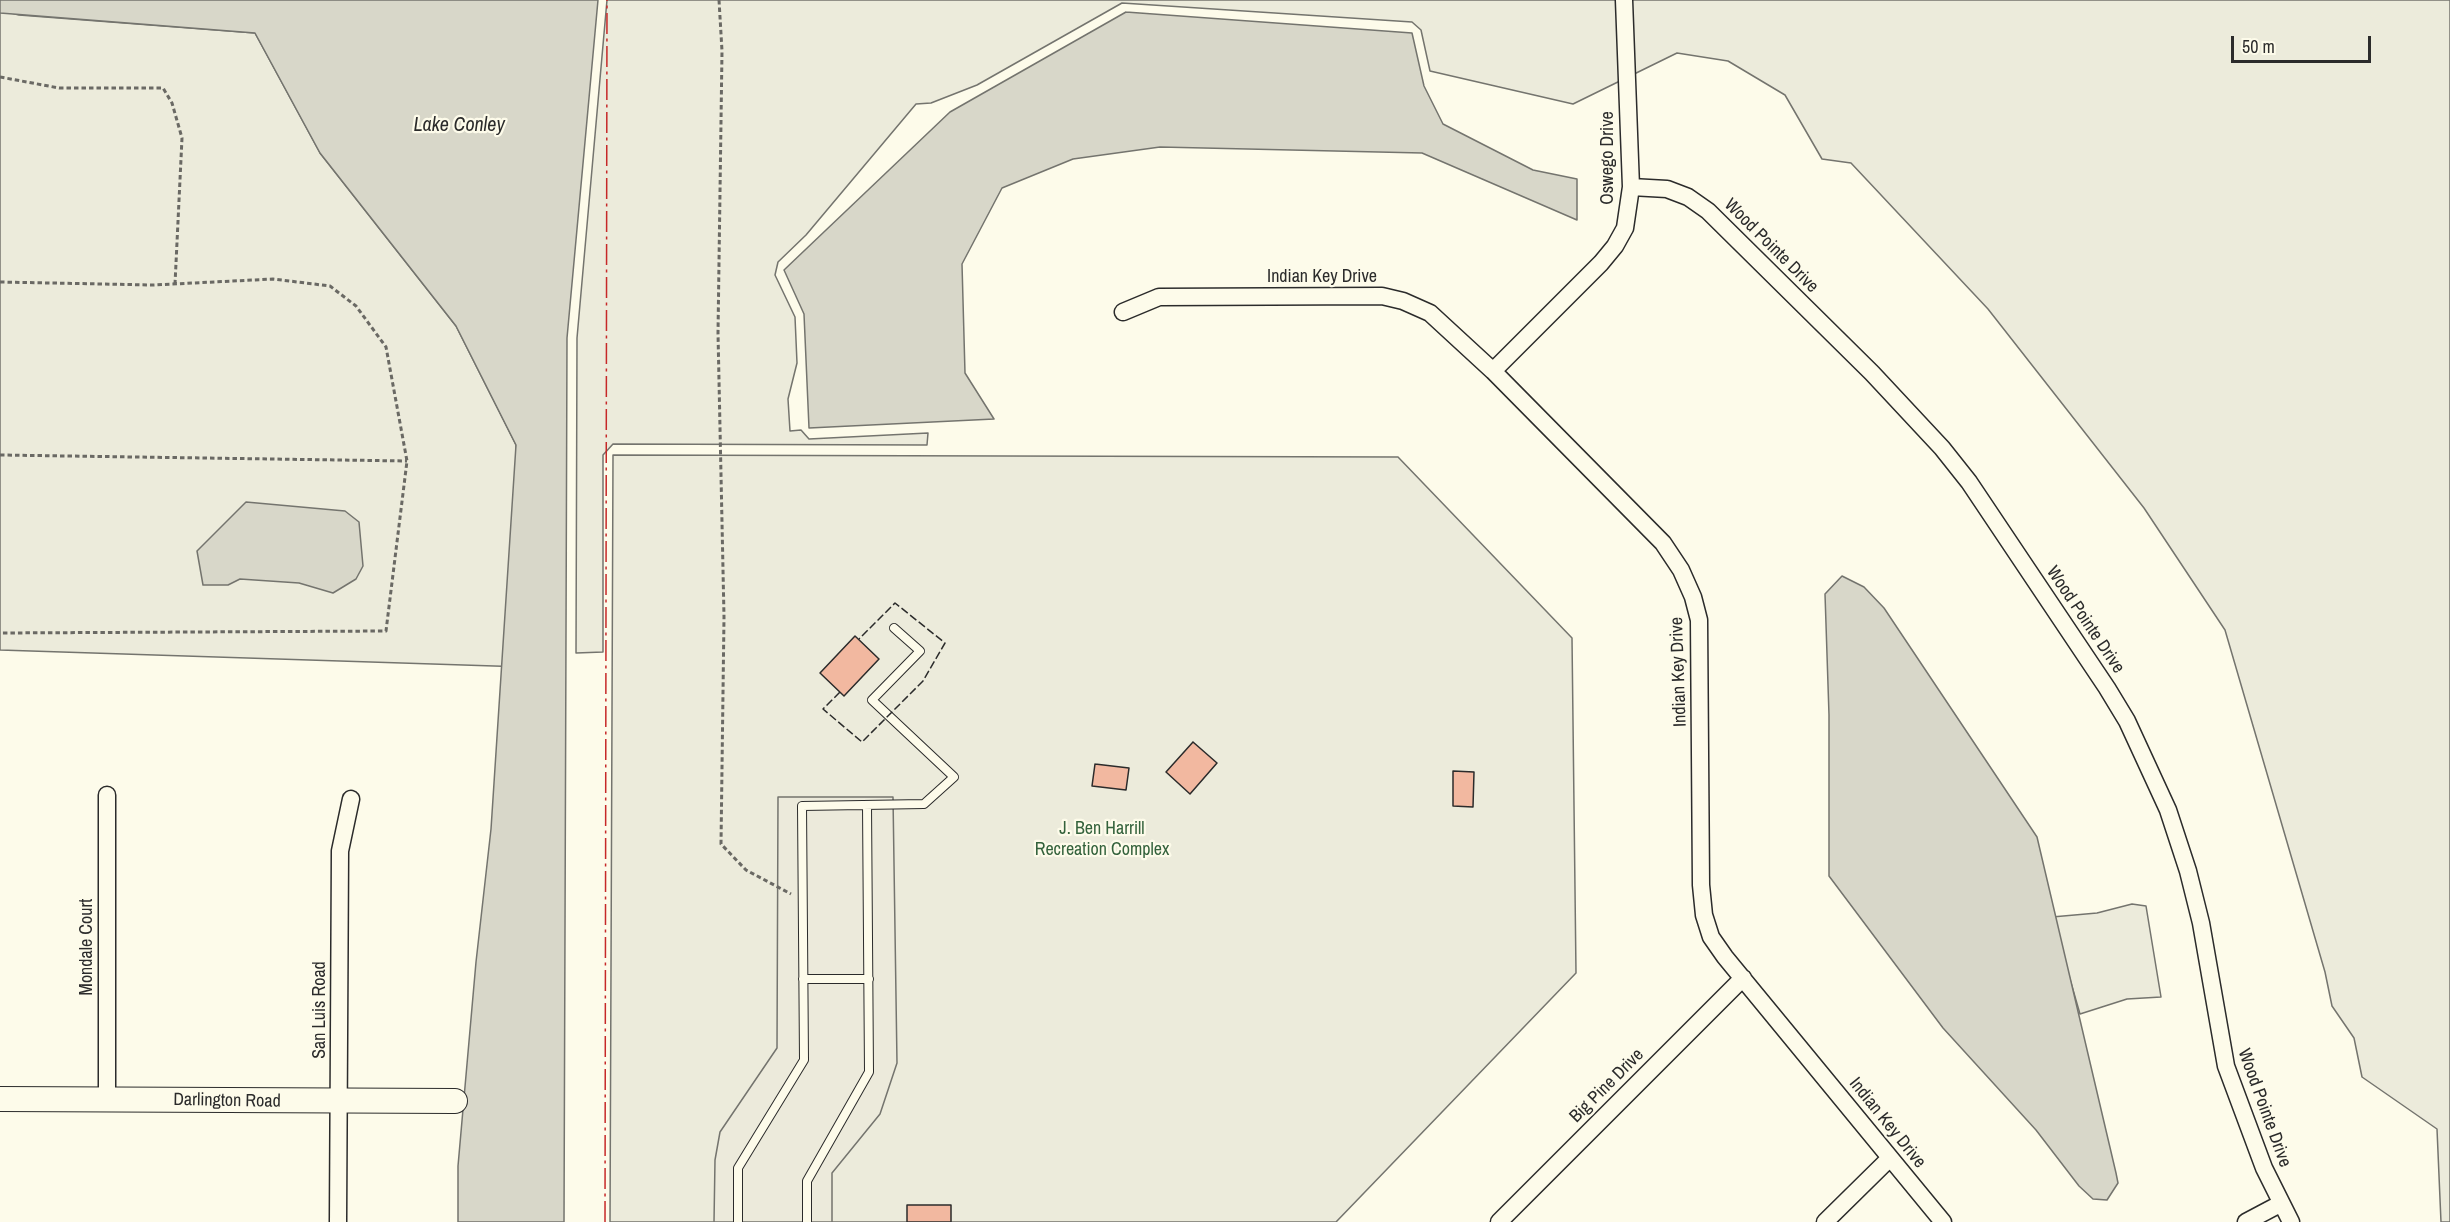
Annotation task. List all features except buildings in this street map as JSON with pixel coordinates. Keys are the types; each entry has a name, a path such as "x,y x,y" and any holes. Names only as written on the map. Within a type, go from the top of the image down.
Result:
{"street":[{"name":"Oswego Drive","path":"1493,371 1615,246 1624,228 1630,187 1624,0"},
{"name":"Wood Pointe Drive","path":"1630,187 1667,189 1688,197 1708,211 1879,381 1942,448 1969,482 2107,688 2146,759 2168,810 2188,871 2201,923 2226,1066 2241,1111 2280,1203 2291,1222"},
{"name":"Indian Key Drive","path":"1123,312 1159,297 1382,296 1403,301 1430,313 1493,371 1663,543 1681,570 1693,597 1701,644 1701,867 1704,915 1712,937 1942,1222"},
{"name":"Mondale Court","path":"106,795 107,1100"},
{"name":"San Luis Road","path":"338,1222 340,851 351,799"},
{"name":"Big Pine Drive","path":"1499,1222 1743,978"},
{"name":"Darlington Road","path":"0,1099 455,1101"},
{"path":"1825,1222 1890,1158"},
{"path":"2246,1222 2280,1203"}],"lane":[{"path":"738,1222 738,1168 804,1060 802,806 924,804 954,777 872,700 920,651 894,628"},
{"path":"807,1222 807,1181 869,1072 867,805"},
{"path":"803,979 868,979"}],"path":[{"path":"719,0 722,51 718,333 724,616 721,844 746,870 803,900"},
{"path":"0,77 59,88 162,88 172,103 182,138 175,284"},
{"path":"0,282 175,284 273,279 330,286 356,306 386,347 407,461 386,631 0,633"},
{"path":"0,455 407,461"}],"green space":[{"path":"607,0 2450,0 2450,1222 2441,1222 2437,1129 2362,1077 2354,1038 2332,1006 2325,972 2225,630 2144,508 1988,309 1851,163 1822,159 1785,95 1728,61 1677,53 1573,104 1430,71 1421,30 1412,22 1122,3 977,85 931,103 916,104 806,235 778,262 775,275 795,317 797,363 788,399 790,431 801,430 809,439 928,433 927,445 613,444 603,455 603,652 576,653 577,338"},
{"path":"0,10 19,15 255,33 320,153 456,326 516,445 525,667 0,650"},
{"name":"J. Ben Harrill Recreation Complex","path":"613,455 1398,457 1572,638 1576,973 1336,1222 610,1222"},
{"path":"2132,904 2146,906 2161,997 2127,999 2080,1014 2052,917 2097,913"}],"shaded area":[{"path":"778,797 893,797 897,1063 880,1114 832,1173 832,1222 714,1222 715,1160 720,1132 777,1048"}],"water":[{"name":"Lake Conley","path":"0,0 598,0 567,338 564,1222 458,1222 458,1166 476,962 491,829 516,445 456,326 320,153 255,33 0,13"},
{"path":"1126,12 1412,33 1424,86 1443,124 1533,170 1577,179 1577,220 1422,153 1160,147 1073,159 1002,188 962,264 965,373 994,419 809,428 804,314 784,270 950,112"},
{"path":"246,502 345,511 359,522 363,566 356,579 333,593 299,583 240,579 228,585 203,585 197,551"},
{"path":"1842,576 1864,587 1884,608 2037,837 2118,1183 2107,1200 2093,1199 2079,1186 2036,1130 1943,1028 1829,876 1829,715 1825,594"}],"fence":[{"path":"840,692 823,709 862,742 923,681 945,643 895,603 859,639"}],"power":[{"path":"605,1222 607,0"}]}
